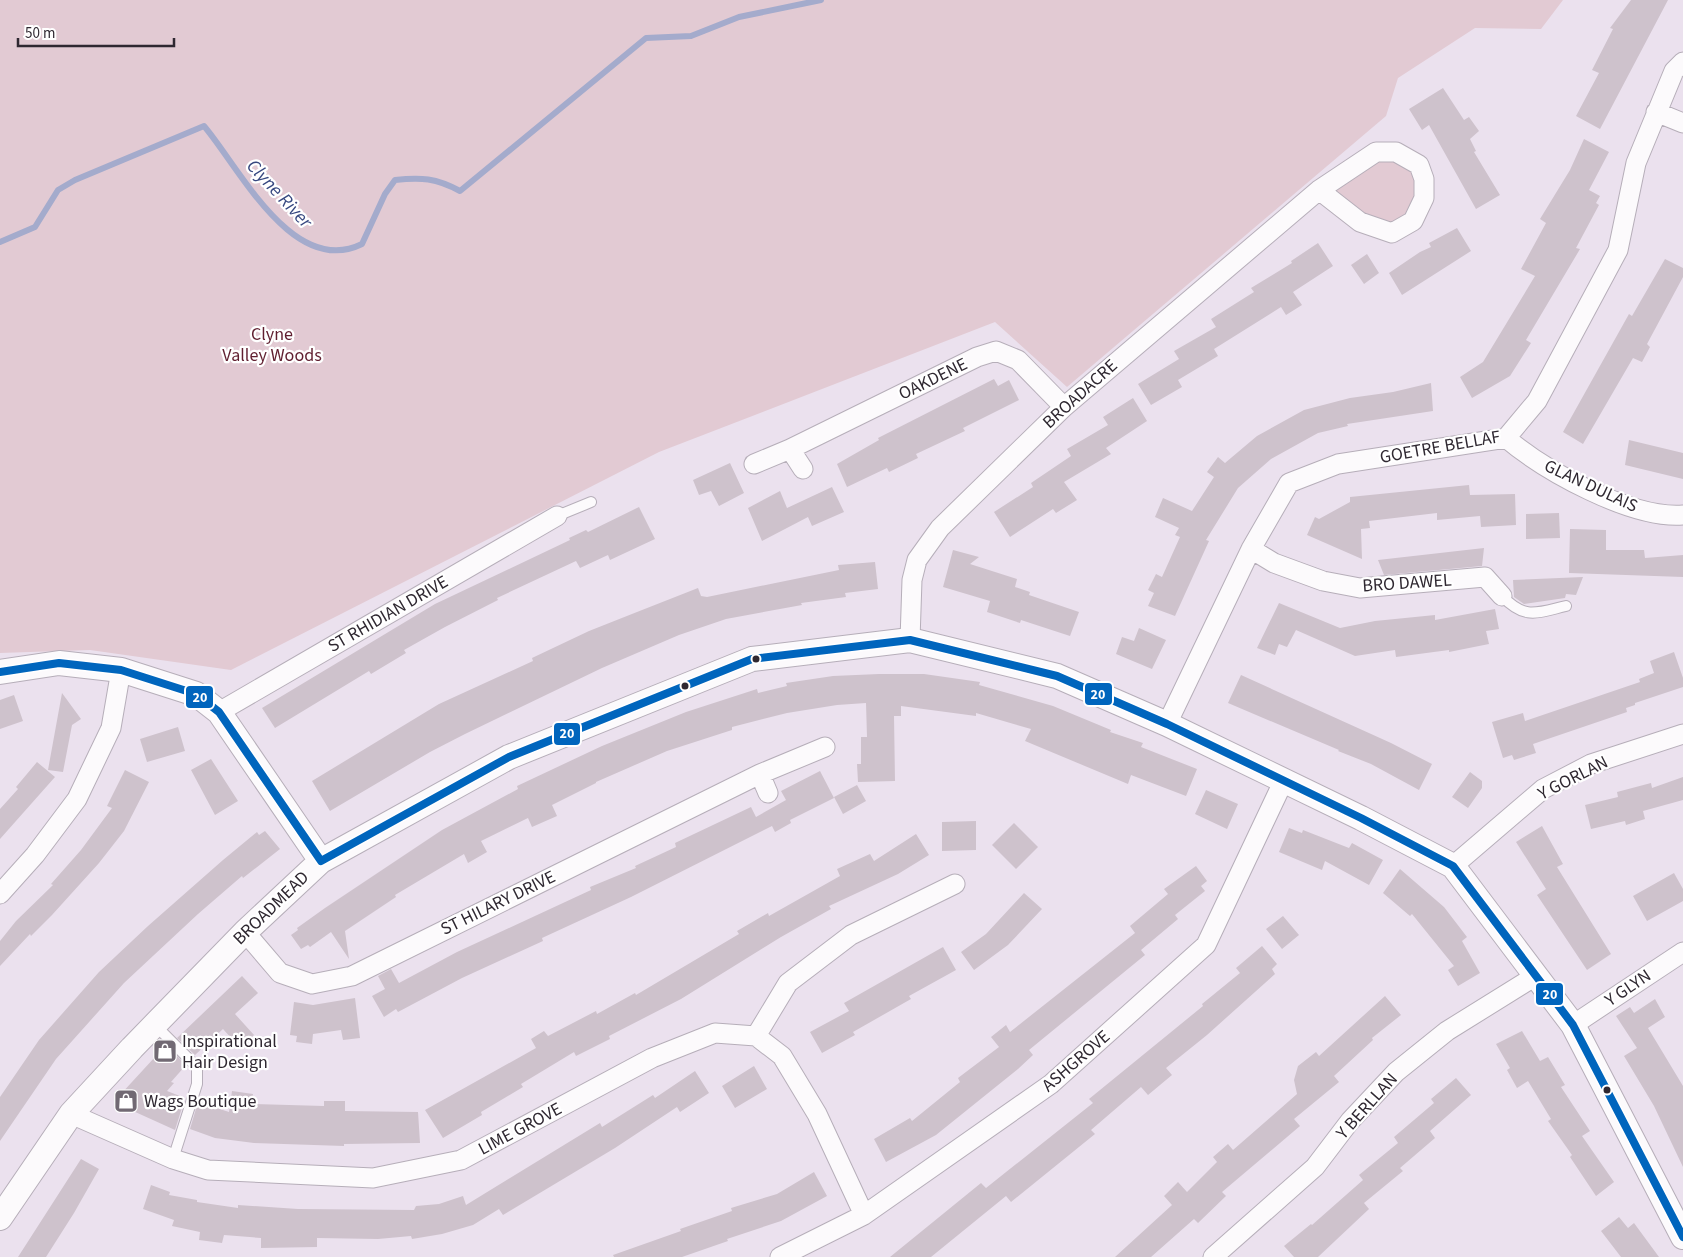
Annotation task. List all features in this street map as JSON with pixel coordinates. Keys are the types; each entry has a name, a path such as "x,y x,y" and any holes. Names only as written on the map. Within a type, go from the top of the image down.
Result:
{"street":[{"name":"GOETRE BELLAF","path":"1167,724 1251,549 1290,483 1338,464 1506,438 1537,401 1618,250 1636,164 1674,71 1683,62"},
{"path":"1656,112 1683,123"},
{"name":"BROADACRE","path":"910,640 912,580 917,560 940,528 1064,407 1319,190 1376,152 1396,152 1418,164 1424,179 1424,198 1413,221 1392,233 1360,222 1319,190"},
{"name":"OAKDENE","path":"754,464 790,449 977,357 996,351 1018,360 1064,407"},
{"name":"GLAN DULAIS","path":"1506,438 1526,454 1543,464 1586,487 1640,511 1672,516 1683,515"},
{"path":"790,449 803,470"},
{"name":"ST RHIDIAN DRIVE","path":"219,712 557,516"},
{"name":"BRO DAWEL","path":"1251,549 1274,563 1323,581 1360,588 1485,577 1502,596"},
{"name":"BROADMEAD","path":"0,1218 71,1114 245,932 321,861 509,756 752,659 910,640 1057,676 1167,724 1284,780 1453,866 1573,1025 1683,1237"},
{"path":"0,672 59,663 121,670 196,694 219,712 321,861"},
{"path":"0,894 36,855 77,799 111,728 121,670"},
{"name":"Y GORLAN","path":"1453,866 1543,789 1591,764 1683,734"},
{"name":"ST HILARY DRIVE","path":"245,932 280,973 312,984 352,976 760,774 825,747"},
{"path":"760,774 768,793"},
{"name":"ASHGROVE","path":"780,1257 864,1215 1051,1084 1206,945 1284,780"},
{"path":"864,1215 817,1114 782,1056 756,1036 788,983 851,935 955,884"},
{"name":"Y GLYN","path":"1573,1025 1683,952"},
{"name":"Y BERLLAN","path":"1213,1257 1315,1167 1350,1121 1396,1072 1447,1031 1537,975"},
{"name":"LIME GROVE","path":"71,1114 173,1159 208,1170 374,1178 461,1160 652,1058 715,1033 756,1036"}],"lane":[{"path":"557,516 591,502"},
{"path":"1502,596 1518,611 1526,614 1566,606"},
{"path":"155,1025 197,1067 197,1084 173,1159"}],"green space":[{"name":"Clyne Valley Woods","path":"0,0 1563,0 1541,29 1475,28 1398,78 1386,116 1067,387 995,322 659,452 231,670 90,650 0,653"},
{"path":"1376,152 1419,165 1424,198 1392,233 1319,190"}],"building":[{"path":"1631,0 1668,0 1600,129 1576,116 1599,73 1592,70 1613,29 1610,28"},
{"path":"1443,88 1464,120 1469,117 1479,131 1470,139 1476,151 1474,152 1500,195 1476,209 1429,125 1422,130 1409,109"},
{"path":"1584,139 1609,152 1589,190 1600,196 1596,203 1599,205 1576,248 1580,249 1526,340 1531,343 1510,376 1472,398 1460,377 1483,362 1535,276 1521,269 1546,223 1540,219 1570,170"},
{"path":"1457,228 1471,251 1402,295 1389,273 1420,252 1431,247 1429,243"},
{"path":"1318,243 1333,266 1293,292 1302,305 1286,315 1281,307 1214,349 1218,356 1178,380 1182,387 1151,405 1138,384 1179,359 1174,351 1216,327 1211,319 1254,292 1251,288 1292,263 1291,261"},
{"path":"1367,254 1379,273 1364,284 1351,265"},
{"path":"1665,259 1683,268 1683,277 1647,344 1650,347 1642,362 1633,358 1583,444 1563,432 1629,314 1632,316"},
{"path":"994,379 998,386 1009,380 1019,400 963,428 965,431 916,454 918,458 889,472 887,468 847,487 837,464 879,440 878,438"},
{"path":"1431,383 1433,411 1347,424 1348,426 1318,433 1271,459 1238,488 1206,540 1209,541 1175,616 1148,606 1154,593 1148,590 1156,574 1162,577 1180,537 1175,535 1179,528 1155,517 1163,498 1192,511 1214,477 1207,472 1218,457 1225,463 1257,436 1304,410 1350,398 1393,392"},
{"path":"1133,398 1147,421 1106,448 1111,454 1064,482 1077,500 1056,513 1053,509 1010,537 994,512 1033,487 1031,483 1071,456 1067,449 1108,425 1103,417"},
{"path":"1629,440 1683,453 1683,479 1625,465"},
{"path":"730,463 744,493 719,506 711,491 699,495 693,480"},
{"path":"1469,485 1470,495 1515,494 1516,525 1481,527 1480,516 1437,520 1437,513 1369,521 1370,528 1361,529 1362,559 1307,535 1315,517 1319,519 1350,502 1350,497"},
{"path":"832,487 844,512 812,526 808,517 762,541 748,508 780,491 787,508"},
{"path":"639,507 655,539 610,560 608,555 580,568 576,561 497,598 498,600 404,650 406,653 371,674 369,671 275,728 262,708 435,604 570,540 569,538 586,530 588,532"},
{"path":"1559,513 1560,538 1526,539 1526,514"},
{"path":"1570,529 1606,530 1606,550 1644,550 1645,558 1683,555 1683,577 1569,573"},
{"path":"1484,548 1482,566 1384,575 1378,560"},
{"path":"953,550 979,557 970,564 1017,579 1015,587 1030,592 1029,595 1079,612 1070,636 1021,620 1020,623 987,612 990,601 943,587"},
{"path":"875,562 878,589 845,593 846,597 801,603 802,605 726,619 679,635 602,668 465,734 430,752 330,811 312,781 439,704 533,661 532,658 589,631 698,588 701,596 707,597 839,570 838,565"},
{"path":"1583,577 1576,595 1566,594 1565,598 1524,604 1514,597 1513,580"},
{"path":"1279,603 1340,628 1375,621 1435,615 1435,620 1495,609 1499,629 1486,631 1489,644 1449,652 1449,650 1396,657 1395,650 1355,656 1296,630 1287,647 1279,644 1275,655 1257,648"},
{"path":"1139,628 1166,640 1152,669 1116,654 1122,637 1134,641"},
{"path":"1674,652 1683,678 1683,687 1635,703 1635,705 1626,708 1627,712 1533,744 1536,753 1514,760 1512,755 1503,758 1492,722 1523,713 1525,721 1640,682 1639,679 1654,673 1650,661"},
{"path":"924,674 980,682 979,685 1053,706 1111,730 1110,732 1143,743 1141,747 1197,769 1186,796 1131,775 1128,784 1025,741 1031,729 976,713 976,716 901,706 901,716 894,716 895,781 858,782 857,764 861,764 861,737 867,737 866,703 837,705 787,713 732,727 732,730 667,751 596,782 552,805 557,816 532,827 528,818 481,841 487,852 468,863 464,854 395,895 396,897 345,931 349,959 331,932 310,947 308,945 301,949 291,935 298,930 297,928 325,908 442,830 518,789 517,786 602,746 686,712 757,689 758,693 787,686 786,683 833,676"},
{"path":"1241,675 1391,743 1432,764 1419,790 1371,764 1228,703"},
{"path":"62,693 81,719 72,725 63,772 48,770"},
{"path":"14,695 23,721 0,729 0,700"},
{"path":"178,727 185,751 147,762 140,739"},
{"path":"211,759 238,801 215,815 191,770"},
{"path":"37,762 55,777 0,839 0,809 18,789 16,787"},
{"path":"125,770 149,782 124,831 99,863 52,915 31,936 30,934 0,966 0,941 16,921 53,885 51,884 81,850 112,808 107,806"},
{"path":"820,771 834,798 790,820 791,823 775,832 772,826 631,897 542,938 543,941 462,978 398,1012 396,1009 384,1017 372,996 385,989 378,976 391,969 399,983 457,952 591,890 590,887 636,868 635,866 676,847 675,843 751,807 756,817 786,800 781,791"},
{"path":"1470,772 1482,781 1482,788 1468,808 1452,797"},
{"path":"1683,777 1683,800 1643,811 1645,819 1626,825 1625,821 1591,829 1585,805 1618,797 1617,792 1651,783 1652,788"},
{"path":"857,785 866,801 843,814 834,797"},
{"path":"1206,790 1238,804 1227,829 1195,814"},
{"path":"976,821 976,850 942,851 942,822"},
{"path":"1014,823 1038,847 1016,869 992,845"},
{"path":"1542,826 1563,864 1557,867 1611,954 1587,970 1537,895 1546,889 1516,842"},
{"path":"1289,828 1302,833 1303,830 1349,848 1352,843 1383,860 1369,885 1325,861 1322,870 1279,852"},
{"path":"265,831 280,849 243,878 242,876 124,983 56,1059 0,1141 0,1097 39,1040 99,972 148,926 257,832 259,835"},
{"path":"916,834 929,855 898,874 829,906 831,909 781,937 681,999 609,1036 610,1039 576,1056 574,1052 521,1084 523,1087 481,1112 482,1115 443,1138 425,1110 536,1048 531,1039 544,1031 548,1036 596,1011 597,1014 635,993 636,995 739,934 737,931 768,913 769,916 840,876 837,869 870,854 874,861"},
{"path":"1196,866 1207,881 1201,886 1205,891 1175,915 1178,919 1141,950 1145,955 1029,1050 1033,1055 1018,1069 936,1135 886,1162 874,1139 910,1118 912,1121 960,1082 958,1078 999,1047 991,1037 1006,1025 1010,1032 1135,933 1130,926 1168,894 1164,889"},
{"path":"1400,869 1444,907 1467,937 1462,941 1480,973 1458,986 1448,970 1454,966 1412,914 1410,916 1383,893"},
{"path":"1674,873 1683,889 1683,901 1647,921 1633,896"},
{"path":"1024,893 1042,909 1008,945 974,970 961,952 986,934"},
{"path":"1283,916 1299,935 1282,949 1266,929"},
{"path":"1262,946 1277,964 1272,969 1275,974 1207,1035 1166,1068 1172,1075 1148,1095 1141,1087 1091,1130 1095,1134 1011,1202 1006,1196 931,1257 890,1257 981,1183 986,1188 1093,1103 1089,1099 1203,1006 1202,1004 1240,973 1236,968"},
{"path":"943,947 956,970 909,996 911,999 853,1032 855,1035 822,1053 810,1032 849,1011 844,1003"},
{"path":"242,976 258,993 235,1014 254,1035 240,1048 223,1029 195,1055 177,1038"},
{"path":"1385,996 1401,1015 1372,1038 1373,1040 1334,1076 1339,1082 1294,1119 1300,1126 1222,1192 1226,1196 1198,1223 1194,1219 1151,1257 1115,1257 1172,1205 1164,1196 1178,1182 1187,1192 1217,1162 1213,1157 1228,1144 1233,1150 1297,1094 1294,1080 1298,1066 1316,1052 1319,1056"},
{"path":"355,998 360,1038 343,1040 341,1030 313,1034 312,1044 296,1042 297,1036 290,1035 294,1002 313,1005"},
{"path":"1655,999 1665,1017 1648,1028 1683,1086 1683,1167 1654,1106 1624,1056 1637,1048 1616,1016 1630,1007 1634,1013"},
{"path":"1522,1031 1540,1061 1548,1057 1565,1085 1561,1087 1590,1131 1582,1136 1614,1182 1596,1196 1570,1157 1572,1155 1548,1121 1551,1119 1528,1081 1517,1088 1507,1070 1510,1068 1496,1044"},
{"path":"166,1045 186,1065 171,1082 174,1083 167,1091 185,1098 175,1130 122,1106 120,1095"},
{"path":"754,1066 767,1089 735,1108 722,1086"},
{"path":"695,1071 709,1093 680,1112 677,1107 615,1148 503,1215 499,1209 473,1225 442,1234 412,1239 411,1236 378,1239 317,1238 317,1247 261,1248 261,1238 224,1235 222,1243 199,1240 200,1232 172,1226 174,1220 143,1209 151,1185 170,1192 169,1195 197,1200 197,1202 238,1208 238,1205 298,1209 414,1210 416,1206 439,1204 463,1196 466,1205 600,1123 602,1127 653,1095 655,1098"},
{"path":"1456,1078 1471,1095 1430,1131 1435,1138 1400,1168 1403,1171 1364,1203 1369,1209 1318,1257 1294,1257 1284,1246 1312,1225 1363,1180 1359,1175 1398,1143 1394,1137 1434,1103 1431,1099"},
{"path":"232,1091 253,1094 252,1104 324,1106 324,1101 345,1101 345,1111 418,1112 420,1143 344,1144 344,1146 254,1143 215,1138 190,1129 198,1102 229,1112"},
{"path":"81,1159 99,1169 46,1257 18,1257"},
{"path":"814,1172 827,1196 781,1221 727,1239 728,1241 682,1257 614,1257 613,1255 732,1211 731,1208 777,1194"},
{"path":"1619,1217 1628,1228 1634,1223 1659,1257 1621,1257 1601,1231"}],"waterway":[{"name":"Clyne River","path":"0,242 35,227 58,190 75,180 204,126 251,190 270,213 291,232 313,246 337,250 362,244 385,194 395,180 436,181 460,191 646,38 691,36 739,17 821,0"}],"transit line":[{"name":"20","path":"321,861 509,757 752,659 910,640 1057,676 1167,724 1361,818 1453,866 1573,1025 1683,1237"},
{"name":"20","path":"0,672 59,663 121,670 196,694 219,712 321,861"}],"place":[{"name":"Inspirational Hair Design","path":"165,1051"},
{"name":"Wags Boutique","path":"126,1101"}]}
